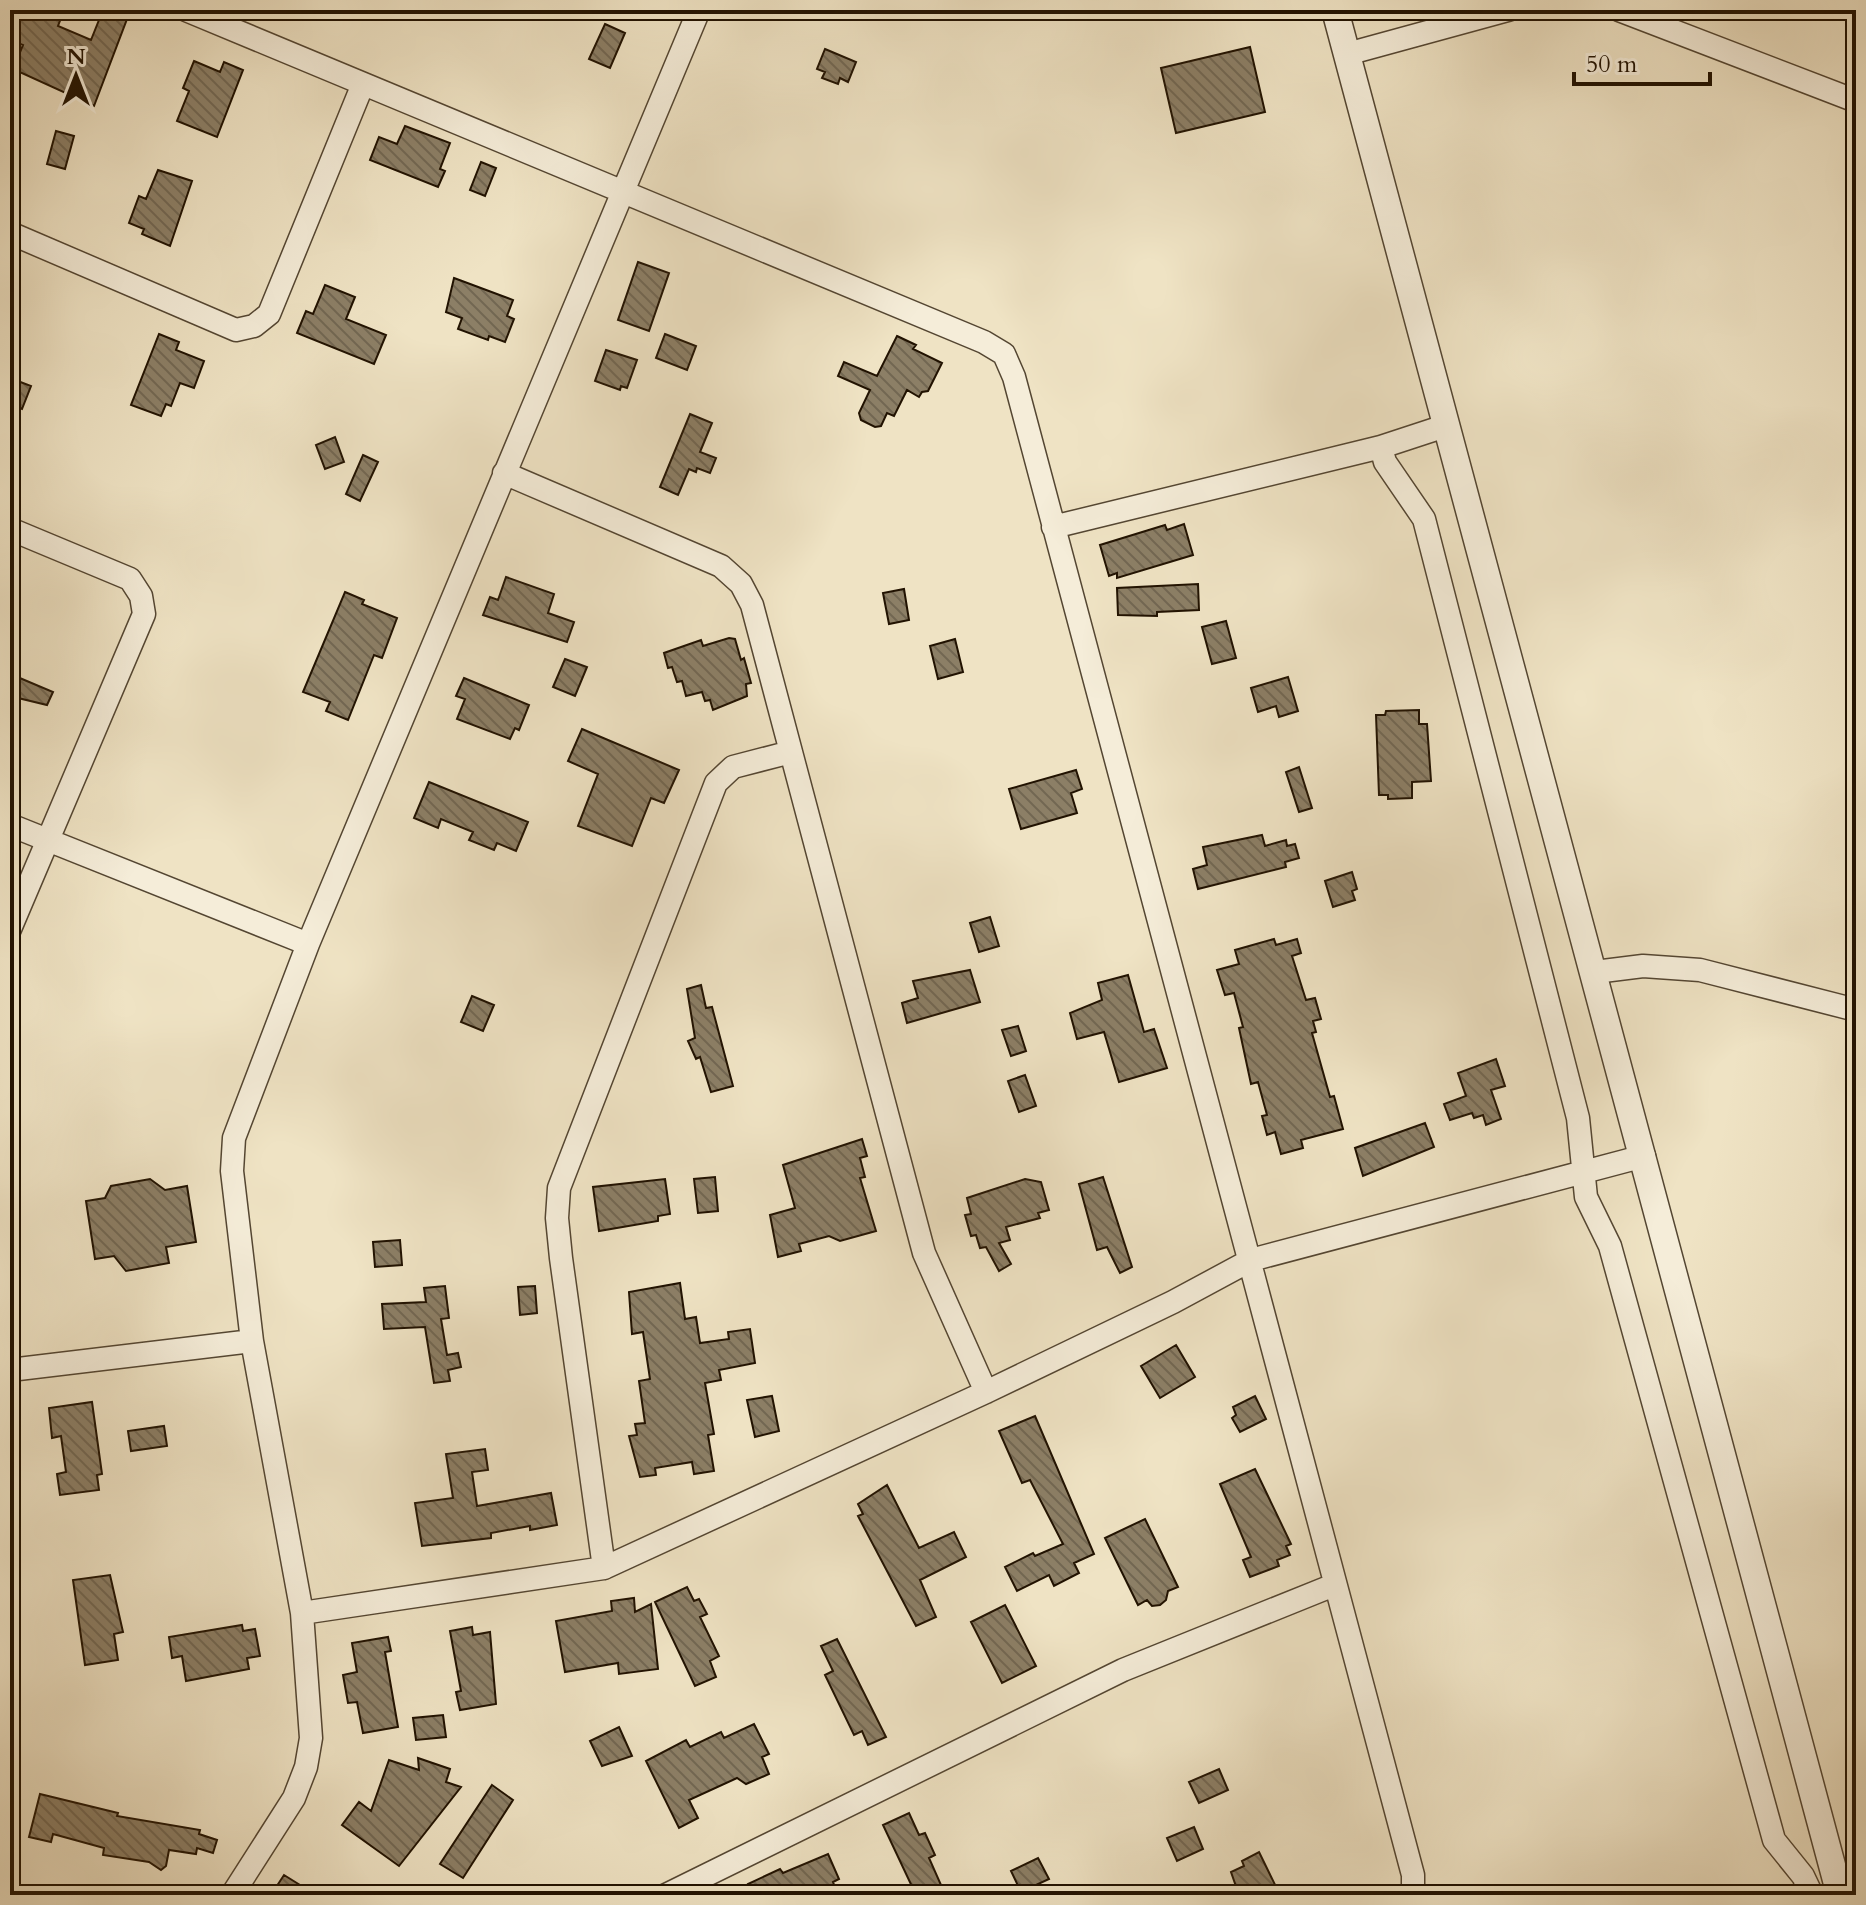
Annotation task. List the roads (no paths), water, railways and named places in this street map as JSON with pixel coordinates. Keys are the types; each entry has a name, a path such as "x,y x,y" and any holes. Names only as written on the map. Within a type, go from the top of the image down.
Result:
{"street":[{"path":"186,10 984,342 1004,354 1014,377 1251,1260 1334,1585 1413,1875 1413,1895"},
{"path":"232,1895 294,1798 306,1767 311,1738 302,1613 252,1341 232,1171 234,1138 308,944 699,10"},
{"path":"1335,10 1840,1895"},
{"path":"1347,54 1438,19 1508,10"},
{"path":"1619,10 1856,101"},
{"path":"10,233 236,330 254,326 269,314 363,84"},
{"path":"1053,527 1381,447 1445,426"},
{"path":"1381,447 1385,462 1424,519 1578,1118 1582,1171 1590,1210 1610,1246 1774,1840 1803,1876 1812,1895"},
{"path":"504,473 721,566 741,584 752,605 924,1253 986,1392"},
{"path":"10,529 130,579 141,596 144,614 10,929"},
{"path":"604,1568 561,1258 557,1218 559,1188 716,783 733,767 791,752"},
{"path":"10,825 308,944"},
{"path":"1595,972 1643,966 1700,970 1856,1010"},
{"path":"302,1613 604,1568 986,1392 1173,1302 1251,1260 1644,1156"},
{"path":"10,1370 252,1341"},
{"path":"666,1895 1123,1670 1334,1585"}],"lane":[{"path":"1840,1895 1856,1891"}]}
